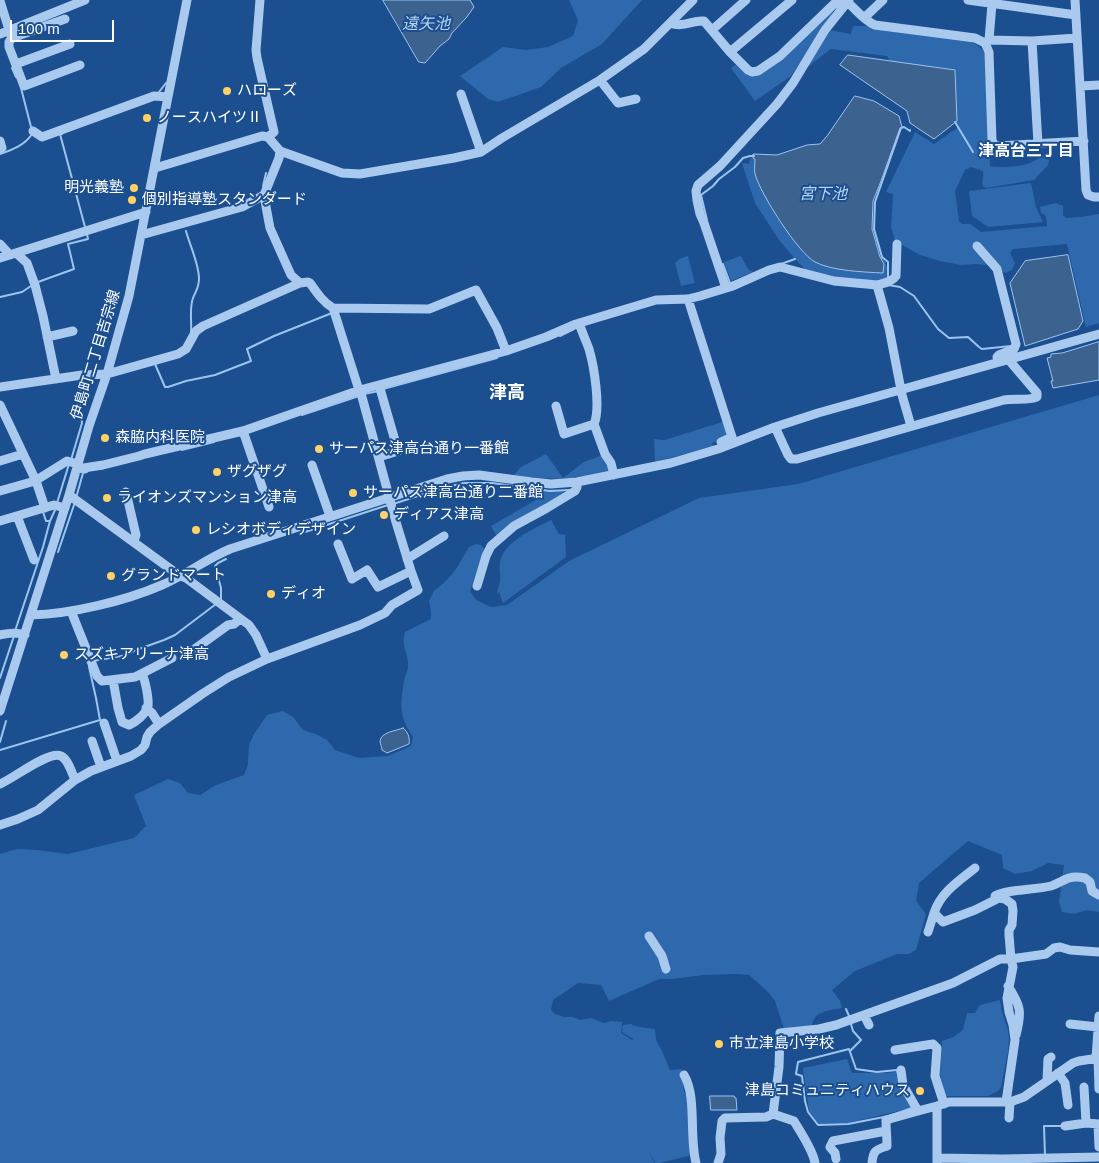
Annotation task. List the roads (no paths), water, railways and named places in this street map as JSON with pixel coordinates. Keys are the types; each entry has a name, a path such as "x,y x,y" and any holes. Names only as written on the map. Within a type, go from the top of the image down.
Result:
{"street":[{"path":"0,0 10,34 9,46 24,86 80,65"},
{"path":"10,34 85,0"},
{"name":"伊島町二丁目吉宗線","path":"0,711 18,634 31,615 51,508 74,498 77,466 107,374 129,296 187,0"},
{"path":"260,0 256,50 274,132 268,137"},
{"path":"155,168 262,136 268,137 280,151 342,173 360,174 481,152 600,80 644,49 693,0"},
{"path":"712,30 746,0"},
{"path":"730,52 792,0"},
{"path":"670,24 678,26 704,21 730,52 752,72 758,71 780,56 834,4 847,0"},
{"path":"847,0 864,18 875,25 987,41 1077,38"},
{"path":"729,287 700,214 696,191 698,185 720,166 777,104 793,84 825,30 847,0"},
{"path":"864,18 883,0"},
{"path":"968,0 1076,15"},
{"path":"1075,0 1086,190 1088,195 1099,197"},
{"path":"992,4 987,41 992,140 994,145 1084,141"},
{"path":"0,34 10,34 65,19"},
{"path":"1032,41 1038,144"},
{"path":"16,64 70,44"},
{"path":"600,80 618,103 636,99"},
{"path":"1081,86 1099,85"},
{"path":"461,94 481,152"},
{"path":"33,131 42,137 157,96 168,97"},
{"path":"0,141 2,148 0,149"},
{"path":"280,151 264,195 270,228 291,275 300,283"},
{"path":"142,235 242,208 264,195"},
{"path":"0,258 146,212"},
{"path":"0,244 27,263 35,285 56,379"},
{"path":"0,491 34,481 67,461 77,466 244,434 361,393 506,351 656,300 688,300 729,287 780,267 834,281 878,287 894,279 896,276 896,244"},
{"path":"977,246 997,269 1016,344 1014,349 999,355 997,358 998,362"},
{"path":"0,387 91,374 107,374 178,354 186,348 196,331 203,326 300,283 308,282 319,297 333,308 429,309 476,290 497,328 506,351"},
{"path":"878,287 911,426"},
{"path":"688,300 732,437 716,444 718,449"},
{"path":"0,825 38,810 75,780 91,771 131,756 141,750 150,732 159,724 222,682 266,660 360,625 385,613 392,605 418,590 407,559 361,393 333,308"},
{"path":"556,406 564,434 594,424 597,418 596,387 589,350 579,325"},
{"path":"47,337 73,331"},
{"path":"31,615 71,611 136,595 163,585 228,550 330,516 391,502 447,479 478,475 551,484 577,482 671,463 718,449 818,413 1099,334"},
{"path":"776,427 788,455 791,459 797,459 1012,398 1033,399 1037,397 1037,393 1008,359"},
{"path":"379,457 398,451 380,388"},
{"path":"0,405 34,481 51,508 0,521"},
{"path":"594,424 605,454 611,463 614,475"},
{"path":"244,434 269,507"},
{"path":"0,461 23,454"},
{"path":"312,465 330,516"},
{"path":"477,586 491,546 514,526 575,491 577,482"},
{"path":"126,492 136,535 134,541"},
{"path":"74,498 249,625 256,634 266,660"},
{"path":"17,516 34,560"},
{"path":"407,559 444,536"},
{"path":"338,544 352,579 367,570 378,587 411,571"},
{"path":"71,611 97,676 102,681 136,677 172,658"},
{"path":"192,651 228,625 234,624 240,619"},
{"path":"0,635 18,634"},
{"path":"112,680 122,722 129,725 138,721 148,706 145,680 142,674"},
{"path":"146,708 152,712 159,724"},
{"path":"104,723 117,761"},
{"path":"92,741 101,767"},
{"path":"0,784 36,762 57,755 62,756 65,760 75,780"},
{"path":"928,932 936,906 949,888 975,868"},
{"path":"981,907 997,894 1047,887 1069,878 1077,877 1086,878 1090,882 1092,891 1099,895"},
{"path":"934,913 943,922 999,898 1005,899 1012,904 1012,925 1009,930 1012,967 1007,998 1015,1040 1008,1102 1009,1118"},
{"path":"649,936 662,956 666,969"},
{"path":"772,1114 779,1067 780,1034 819,1028 864,1015 954,983 1000,959 1046,954 1054,948 1060,947 1070,950 1099,952"},
{"path":"864,1015 868,1025"},
{"path":"1099,1016 1099,1089"},
{"path":"1070,1024 1098,1027"},
{"path":"895,1050 933,1044 938,1048 935,1076 940,1105 937,1160 1003,1161 1099,1157"},
{"path":"1048,1080 1048,1059 1051,1057"},
{"path":"872,1163 876,1150 887,1146 886,1120 949,1102 1008,1102 1024,1097 1073,1063 1098,1058"},
{"path":"901,1070 903,1085 918,1110"},
{"path":"1058,1073 1065,1084 1068,1105"},
{"path":"684,1075 687,1080 690,1097 692,1144 696,1163"},
{"path":"1084,1087 1086,1124"},
{"path":"718,1163 723,1119 766,1117 772,1114 794,1121 810,1149 815,1163"},
{"path":"1065,1126 1099,1125 1099,1147"},
{"path":"836,1159 835,1153 830,1147 833,1141 886,1130"}],"water":[{"name":"遠矢池","path":"383,0 470,0 474,7 449,39 425,63 419,62"},
{"path":"848,55 955,70 957,121 934,139 910,123 907,111 840,65"},
{"name":"宮下池","path":"855,96 874,101 899,116 902,127 873,201 872,229 880,257 884,264 883,273 848,270 815,262 799,247 780,222 755,174 753,154 777,155 807,145 820,144"},
{"path":"1068,255 1083,321 1078,329 1025,346 1010,283 1025,261"},
{"path":"1099,342 1099,380 1053,388 1047,358 1051,357 1051,354 1062,353"},
{"path":"403,728 408,735 409,744 387,753 382,750 381,738 389,732"},
{"path":"710,1096 734,1096 736,1098 737,1110 711,1110"}],"waterway":[{"path":"12,68 16,77"},
{"path":"159,92 166,83"},
{"path":"21,88 31,127"},
{"path":"955,122 973,152"},
{"path":"888,279 888,262 882,257 874,229 875,202 901,128 904,127 910,130"},
{"path":"0,154 14,149 32,134"},
{"path":"62,134 60,134 85,227"},
{"path":"707,220 701,195 743,158 754,156"},
{"path":"263,186 266,173"},
{"path":"186,231 199,273 198,287 191,306 191,332"},
{"path":"38,282 74,269 68,244 88,239 87,234"},
{"path":"781,264 795,259"},
{"path":"723,264 730,283"},
{"path":"888,285 900,287 914,296 938,329 949,338 968,337 982,349 1011,346"},
{"path":"0,297 22,292 31,286"},
{"path":"155,364 165,387 215,375 251,361 247,349 332,313"},
{"path":"560,336 574,329"},
{"path":"383,389 497,358"},
{"path":"71,460 82,423 80,384"},
{"path":"364,394 379,391"},
{"path":"302,415 359,396"},
{"path":"182,450 214,442"},
{"path":"57,503 69,464"},
{"path":"76,498 83,473 87,472"},
{"path":"393,504 464,483 492,483 550,491 569,490"},
{"path":"58,552 75,502"},
{"path":"302,533 388,505"},
{"path":"15,631 55,510"},
{"path":"43,512 46,521 49,521"},
{"path":"221,599 221,588 215,566 226,559"},
{"path":"93,661 127,655 175,635 216,604"},
{"path":"0,678 14,636"},
{"path":"0,750 100,720 89,667"},
{"path":"0,742 6,721"},
{"path":"846,1009 849,1016"},
{"path":"850,1051 861,1040 853,1031 851,1024"},
{"path":"849,1049 856,1069 877,1072 897,1070 901,1087 912,1108 889,1116 848,1124 818,1125 808,1112 802,1076 796,1074 798,1062 849,1049"},
{"path":"1045,1156 1044,1126 1062,1126"}],"place":[{"name":"ハローズ","path":"227,91"},
{"name":"ノースハイツⅡ","path":"147,118"},
{"name":"明光義塾","path":"134,188"},
{"name":"個別指導塾スタンダード","path":"132,200"},
{"name":"森脇内科医院","path":"105,438"},
{"name":"サーパス津高台通り一番館","path":"319,449"},
{"name":"ザグザグ","path":"217,472"},
{"name":"サーパス津高台通り二番館","path":"353,493"},
{"name":"ライオンズマンション津高","path":"107,498"},
{"name":"ディアス津高","path":"384,515"},
{"name":"レシオボディデザイン","path":"196,530"},
{"name":"グランドマート","path":"111,576"},
{"name":"ディオ","path":"271,594"},
{"name":"スズキアリーナ津高","path":"64,655"},
{"name":"市立津島小学校","path":"719,1044"},
{"name":"津島コミュニティハウス","path":"920,1091"}],"district":[{"name":"津高台三丁目","path":"1026,152"},
{"name":"津高","path":"507,393"}]}
